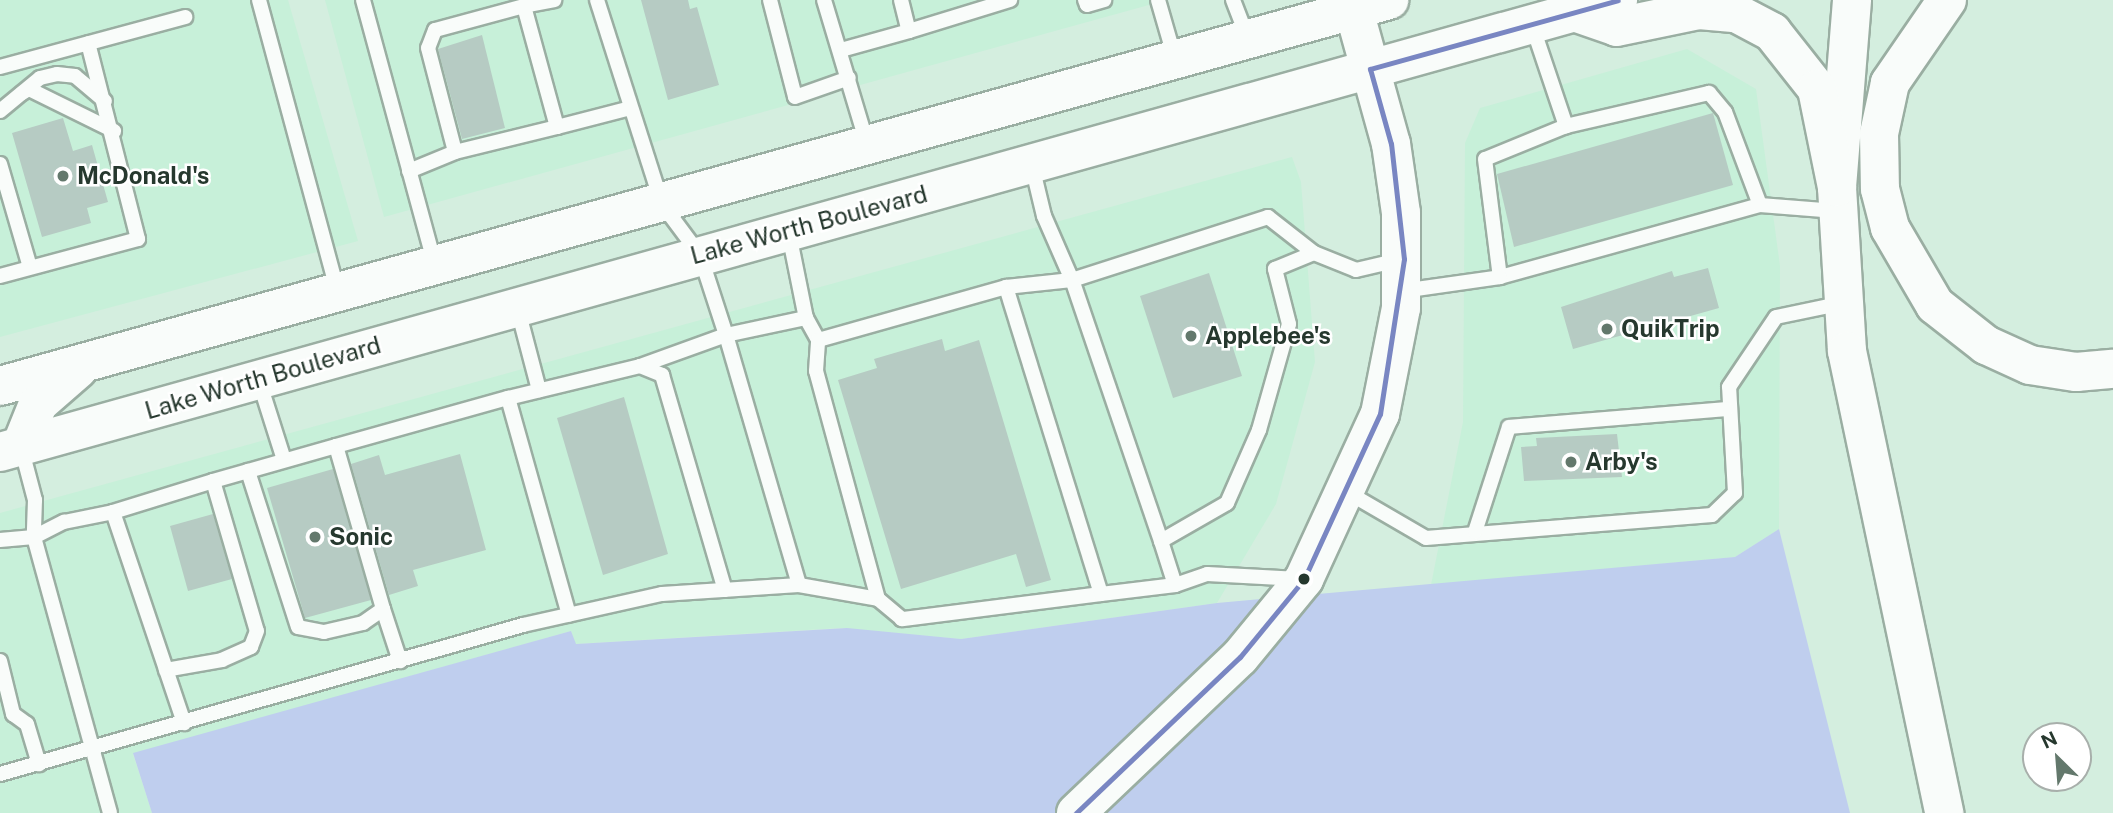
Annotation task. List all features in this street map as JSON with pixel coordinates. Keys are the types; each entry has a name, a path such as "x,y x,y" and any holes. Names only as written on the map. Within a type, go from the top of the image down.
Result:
{"main road":[{"name":"Lake Worth Boulevard","path":"4,409 259,380 1618,0"},
{"path":"1852,0 1838,199 1847,351 1944,813"},
{"path":"1947,0 1890,83 1879,134 1880,189 1890,228 1935,305 1986,345 2030,365 2076,372 2113,369"},
{"path":"4,409 86,362 662,204 1247,39 1364,3 1370,69 1391,144 1403,275 1380,414 1347,492 1304,579 1240,657 1076,813"},
{"path":"1575,12 1617,27 1699,10 1736,13 1772,32 1817,89 1838,199"},
{"path":"4,409 37,404 86,362"}],"lane":[{"path":"259,0 338,293"},
{"path":"363,0 435,266"},
{"path":"455,152 428,48 435,30 554,0"},
{"path":"597,0 627,109 662,204 700,255 799,585"},
{"path":"770,0 795,97 849,78"},
{"path":"824,0 867,144"},
{"path":"901,0 909,31"},
{"path":"841,50 1010,0"},
{"path":"1085,0 1087,5 1104,0"},
{"path":"1158,0 1175,59"},
{"path":"1233,0 1247,39"},
{"path":"524,6 557,127"},
{"path":"0,67 184,18"},
{"path":"1531,23 1566,126"},
{"path":"0,276 138,239 114,131 88,43"},
{"path":"1,107 57,74 75,76 106,102"},
{"path":"1,107 29,89 114,131"},
{"path":"1500,277 1485,159 1566,126 1709,93 1726,112 1760,205"},
{"path":"409,171 455,152 627,109"},
{"path":"1031,163 1044,216 1072,280 1175,585"},
{"path":"0,164 30,267"},
{"path":"818,340 1006,287 1072,280 1268,218 1314,253 1356,270 1403,275 1500,277 1760,205 1838,199"},
{"path":"788,232 806,318 818,340 816,371 878,599"},
{"path":"1161,541 1227,503 1259,430 1289,324 1275,269 1314,253"},
{"path":"1006,287 1101,594"},
{"path":"1347,492 1426,538 1712,515 1735,493 1726,409 1729,387 1776,317 1843,303"},
{"path":"517,306 539,390"},
{"path":"0,540 34,537 64,522 113,512 284,460 508,398 640,366 726,335 806,318"},
{"path":"640,366 662,375 724,590"},
{"path":"259,380 284,460"},
{"path":"508,398 569,615"},
{"path":"4,409 35,500 34,537 90,750 110,813"},
{"path":"1475,532 1508,427 1726,409"},
{"path":"336,446 400,661"},
{"path":"248,471 298,627 337,629 363,623 383,609"},
{"path":"166,670 222,660 251,647 257,631 213,481"},
{"path":"113,512 184,723"},
{"path":"0,774 569,615 662,594 799,585 878,599 902,619 1175,585 1207,574 1304,579"},
{"path":"0,660 6,716 27,724 39,764"}],"shaded area":[{"path":"0,0 288,0 358,241 0,337"},
{"path":"325,0 1167,0 384,217"},
{"path":"1687,49 1756,89 1780,266 1779,529 1735,557 1431,585 1463,422 1465,143 1480,108"},
{"path":"1292,157 1301,182 1315,362 1276,504 1217,603 961,639 840,628 575,644 571,631 133,754 152,813 0,813 0,513"},
{"path":"1779,529 1850,813 152,813 133,753 571,631 576,644 847,628 961,639 1217,603 1735,557"}],"building":[{"path":"641,0 688,0 690,9 697,7 719,85 668,100"},
{"path":"482,35 505,128 462,139 438,49"},
{"path":"1713,113 1733,185 1514,247 1497,174"},
{"name":"McDonald's","path":"63,118 73,151 92,145 108,202 87,208 91,223 42,237 12,133"},
{"name":"QuikTrip","path":"1708,268 1719,308 1573,349 1561,307 1672,271 1674,277"},
{"name":"Applebee's","path":"1209,273 1242,376 1173,398 1140,296"},
{"path":"942,339 945,351 979,340 1051,580 1026,587 1016,554 901,589 838,380 877,368 874,359"},
{"path":"624,397 668,554 603,575 557,418"},
{"name":"Arby's","path":"1617,434 1622,477 1524,481 1521,447 1537,446 1536,438"},
{"path":"460,454 486,550 413,570 418,586 389,595 351,464 379,455 385,475"},
{"name":"Sonic","path":"333,469 371,600 305,618 267,488"},
{"path":"213,514 232,579 188,591 170,526"}],"transit line":[{"path":"1076,813 1240,657 1304,579 1380,414 1404,259 1391,144 1370,69 1618,0"}],"place":[{"name":"McDonald's","path":"63,176"},
{"name":"QuikTrip","path":"1607,329"},
{"name":"Applebee's","path":"1191,336"},
{"name":"Arby's","path":"1571,462"},
{"name":"Sonic","path":"315,537"}]}
